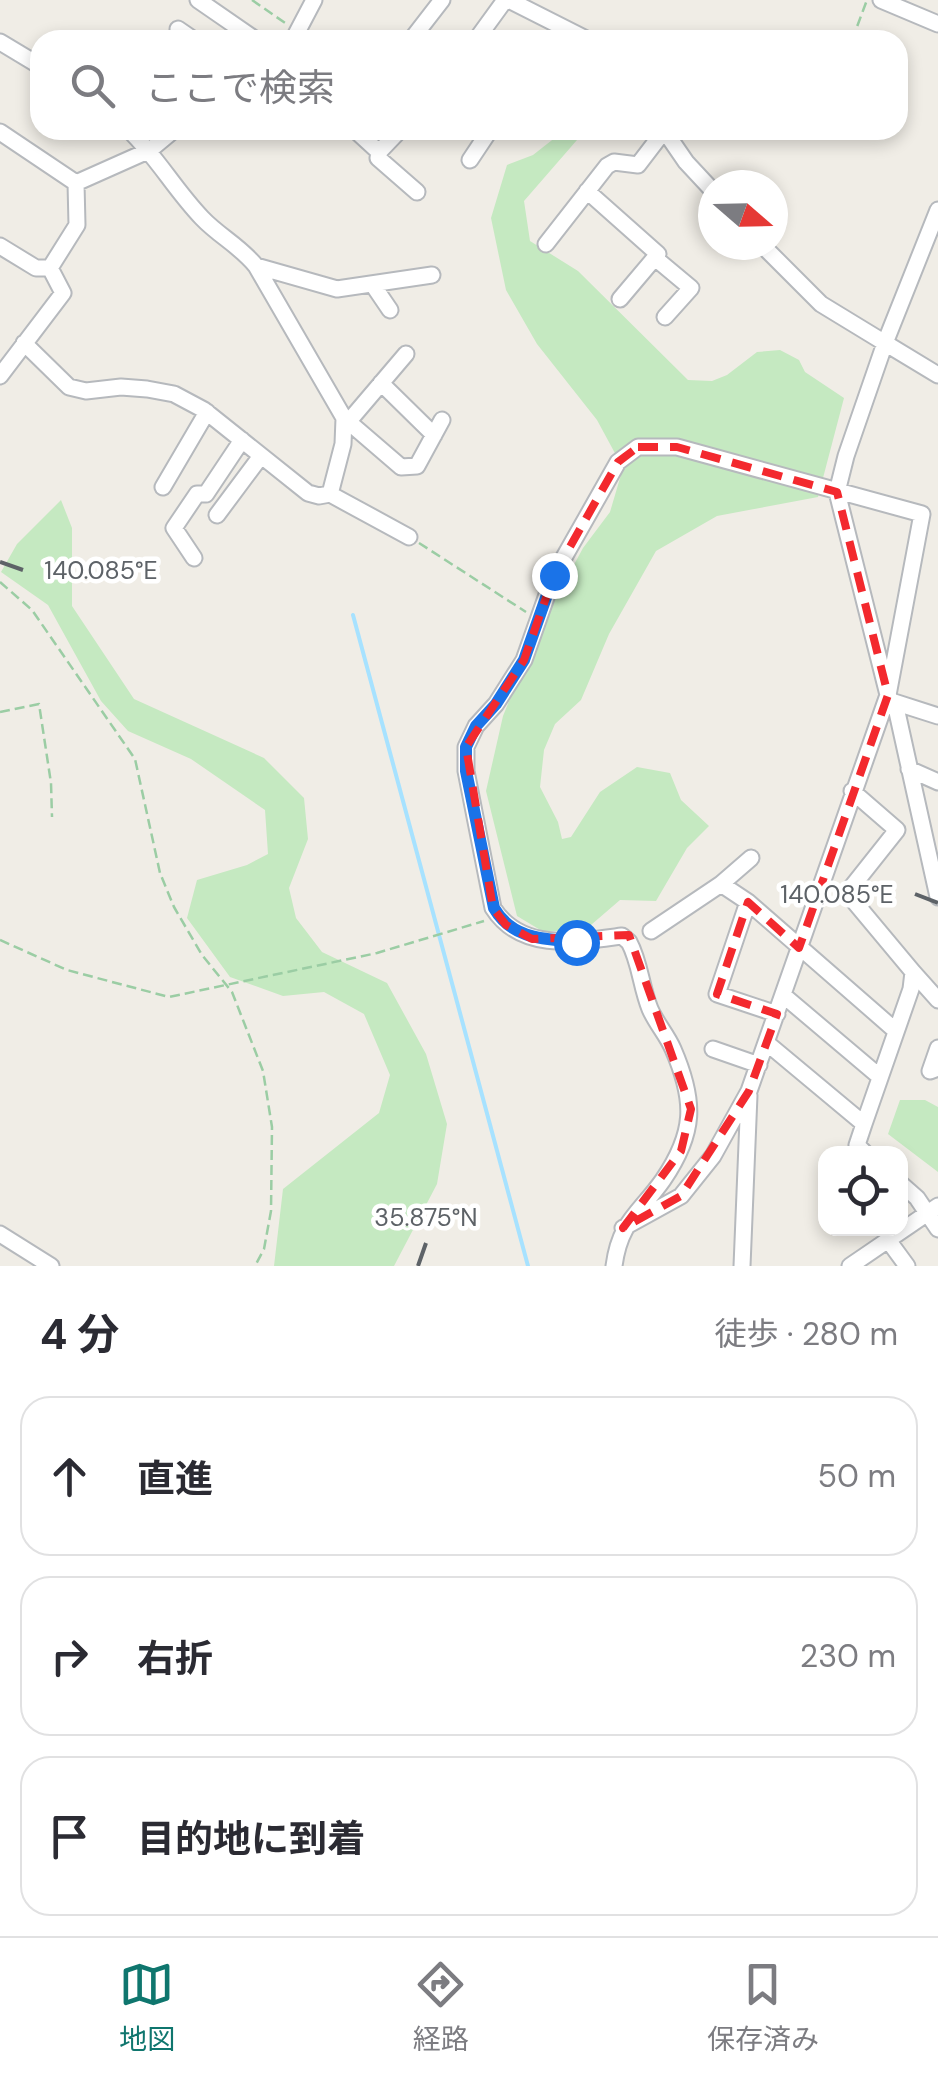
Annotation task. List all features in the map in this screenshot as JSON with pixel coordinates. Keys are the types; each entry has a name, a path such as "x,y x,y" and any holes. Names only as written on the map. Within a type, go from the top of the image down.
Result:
{"street":[{"path":"198,0 242,30"},
{"path":"298,30 314,0"},
{"path":"419,30 442,0"},
{"path":"488,30 507,0 568,30"},
{"path":"881,0 938,24"},
{"path":"0,42 30,60"},
{"path":"0,132 76,183"},
{"path":"140,140 197,213 238,245 256,266 346,419 401,466 417,466 438,428 381,382"},
{"path":"76,183 150,150 162,140"},
{"path":"366,140 379,152"},
{"path":"390,140 378,158 417,192"},
{"path":"470,160 483,140"},
{"path":"546,244 607,166 614,162 638,165 657,140"},
{"path":"671,140 698,175"},
{"path":"50,268 77,225 76,183"},
{"path":"588,191 658,254 620,299"},
{"path":"938,210 885,343 836,492 890,698 897,712 938,897"},
{"path":"0,246 36,268 50,268"},
{"path":"655,258 690,288 665,317"},
{"path":"777,260 821,304 938,375"},
{"path":"256,266 337,289 432,274"},
{"path":"1,371 63,293 50,268"},
{"path":"373,285 390,310"},
{"path":"24,343 69,386 86,391 120,387 174,394 206,412 308,492 330,494 409,537"},
{"path":"330,494 346,419 406,354"},
{"path":"163,488 206,412"},
{"path":"194,558 174,528 197,494 206,494 242,440"},
{"path":"614,1266 623,1228 661,1183 681,1151 691,1109 672,1047 650,1010 633,949 622,936 576,942 532,938 499,917 466,771 466,747 476,726 496,704 524,660 554,575 618,462 638,447 677,448 922,514 890,698 852,791 749,1091 713,1156 681,1196 623,1228"},
{"path":"217,515 262,456"},
{"path":"890,698 938,716"},
{"path":"909,769 938,782"},
{"path":"852,791 896,830 846,893 938,1000"},
{"path":"652,931 722,884 751,858"},
{"path":"722,884 748,902 896,1031"},
{"path":"748,902 716,994 777,1014"},
{"path":"857,1146 913,972"},
{"path":"783,995 880,1077"},
{"path":"768,1044 864,1124"},
{"path":"938,1048 930,1071 938,1068"},
{"path":"713,1050 759,1065"},
{"path":"742,1266 749,1091"},
{"path":"908,1190 933,1210 938,1230"},
{"path":"850,1266 933,1210"},
{"path":"0,1234 51,1266"},
{"path":"888,1240 907,1266"}],"path":[{"path":"252,0 288,30"},
{"path":"856,30 867,0"},
{"path":"409,537 538,620"},
{"path":"0,582 32,610 135,758 160,874 202,955 226,984 263,1071 272,1127 271,1211 264,1250 255,1266"},
{"path":"0,712 39,704 52,817"},
{"path":"0,940 66,970 169,998 358,958 499,917"}],"highlighted area":[{"path":"638,447 677,447 837,492 888,695 799,948 748,902 717,994 777,1014 749,1091 681,1196 623,1228 681,1151 691,1109 629,935 532,939 506,925 493,908 466,747 524,660 554,575 618,462"}],"green space":[{"path":"552,140 577,140 524,201 530,241 578,271 688,380 712,381 727,375 757,352 780,350 799,360 805,372 844,398 818,497 717,516 656,551 609,634 581,700 555,724 544,750 540,787 562,839 571,837 600,792 637,767 670,773 681,800 709,826 687,848 656,901 620,900 584,931 542,931 517,916 486,791 503,716 536,635 583,548 610,512 623,468 597,420 537,344 506,290 491,218 507,165 533,155"},
{"path":"61,500 72,528 72,606 134,699 264,758 304,798 308,839 289,888 296,918 322,952 387,983 426,1054 447,1124 437,1184 394,1266 274,1266 283,1189 379,1113 390,1075 364,1014 324,992 283,996 230,977 187,918 197,880 247,865 268,854 265,810 191,759 128,731 101,701 48,605 1,572 17,544"},
{"path":"900,1100 925,1100 938,1107 938,1172 908,1146 888,1134"}],"waterway":[{"path":"353,615 528,1266"}],"route":[{"path":"554,575 524,660 496,704 476,726 466,747 466,771 499,917 532,938 576,942"}]}
